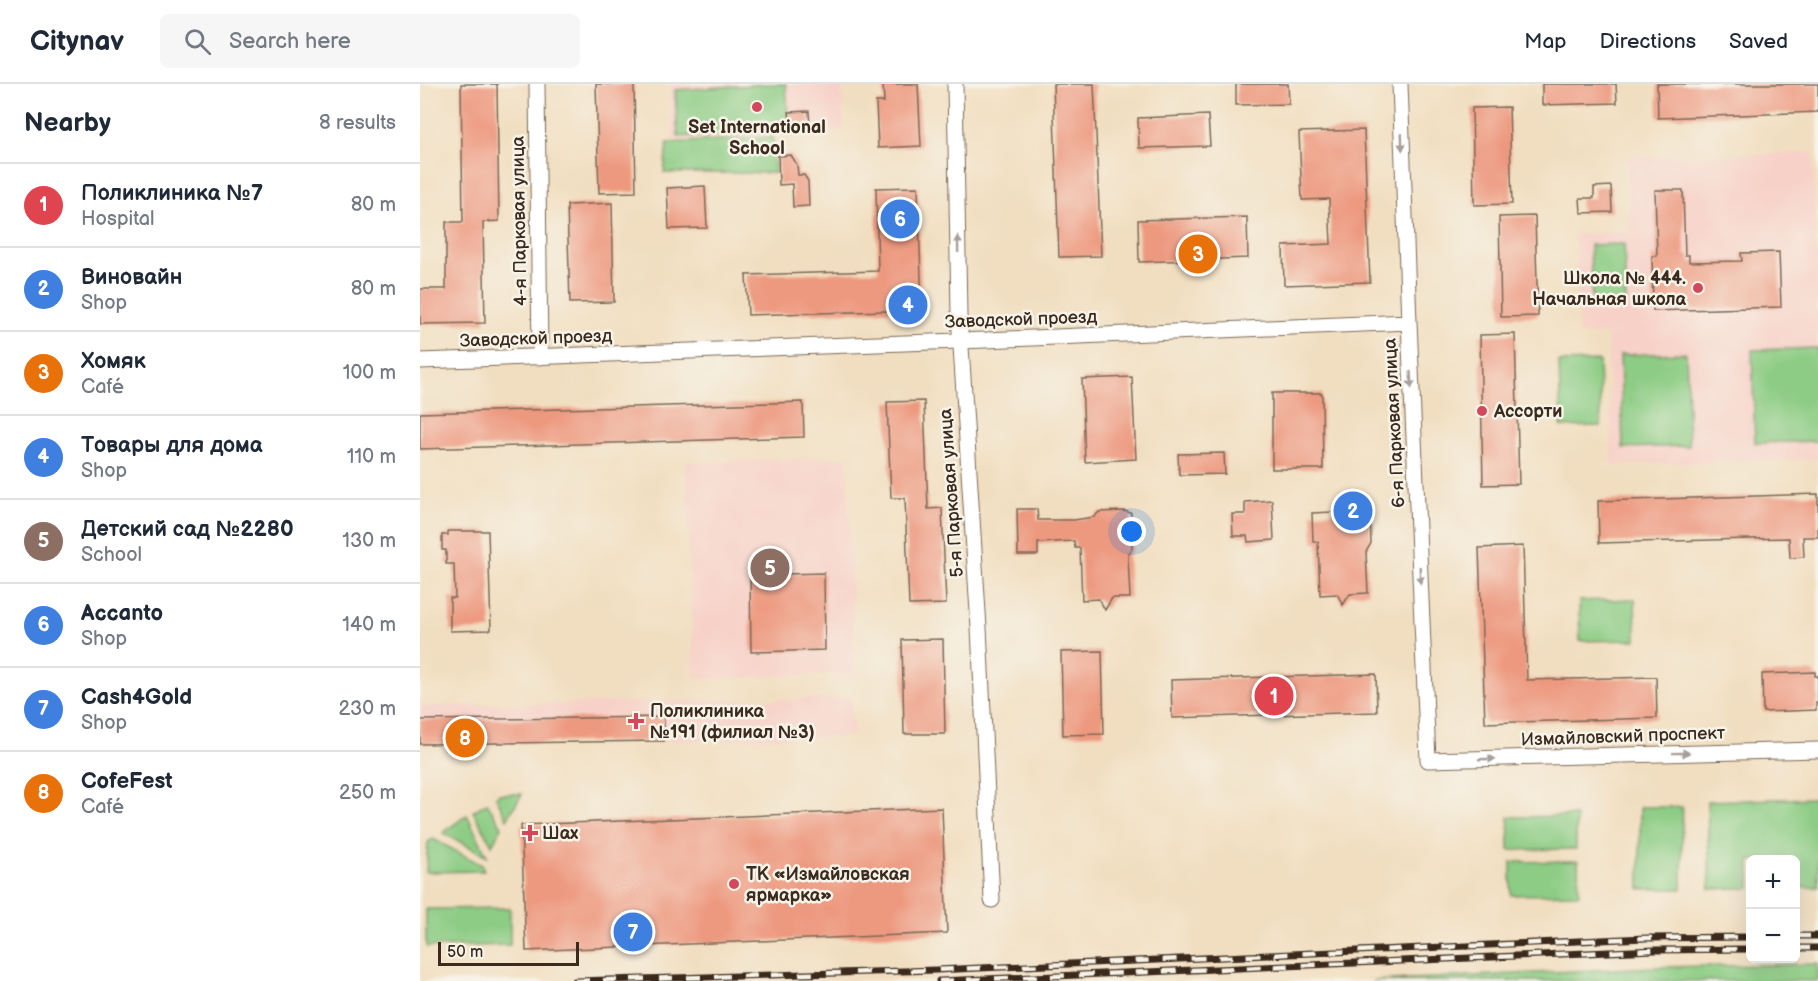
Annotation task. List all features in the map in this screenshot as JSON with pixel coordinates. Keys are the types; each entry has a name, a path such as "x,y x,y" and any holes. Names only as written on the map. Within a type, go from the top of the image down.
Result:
{"street":[{"name":"4-я Парковая улица","path":"537,84 540,357"},
{"name":"5-я Парковая улица","path":"955,84 961,341 979,628 992,900"},
{"name":"6-я Парковая улица","path":"1401,84 1428,760"},
{"name":"Заводской проезд","path":"420,361 961,341 1409,321"},
{"name":"Измайловский проспект","path":"1428,760 1818,750"}],"shaded area":[{"name":"Set International School","path":"670,84 842,84 843,130 672,140"},
{"name":"Школа № 444. Начальная школа","path":"1813,152 1816,252 1818,252 1818,459 1612,465 1607,334 1579,335 1575,234 1630,232 1627,158"},
{"path":"847,457 855,673 694,679 686,463"},
{"name":"Поликлиника №191 (филиал №3)","path":"850,698 854,736 420,744 420,706"}],"green space":[{"name":"Set International School","path":"786,84 789,131 678,137 675,90"},
{"path":"773,137 775,173 664,173 667,143"},
{"path":"1624,244 1626,304 1592,305 1590,245"},
{"path":"1818,348 1818,441 1755,443 1752,350"},
{"path":"1686,353 1689,446 1623,448 1620,355"},
{"path":"1599,361 1601,426 1561,427 1559,362"},
{"path":"1635,599 1636,640 1580,641 1579,601"},
{"path":"499,794 522,794 507,819 496,797"},
{"path":"1818,798 1818,887 1800,887 1800,855 1746,855 1746,888 1710,889 1707,801"},
{"path":"487,803 502,827 492,845 473,811"},
{"path":"1640,807 1682,807 1682,889 1640,889"},
{"path":"467,815 487,856 443,833"},
{"path":"1576,816 1576,849 1509,850 1509,817"},
{"path":"433,839 482,865 484,871 426,872 428,842"},
{"path":"1578,861 1579,894 1511,895 1511,862"},
{"path":"510,908 510,945 426,947 426,909"},
{"path":"1818,964 1818,981 1373,981 1655,967"}],"building":[{"path":"461,84 497,84 499,221 483,222 485,323 420,324 420,289 446,289 446,222 463,222"},
{"path":"596,84 634,84 636,192 599,193"},
{"path":"883,84 918,84 921,146 878,148 876,102 884,102"},
{"path":"1053,84 1094,84 1101,256 1059,257"},
{"path":"1236,84 1288,84 1289,104 1236,105"},
{"path":"1542,84 1616,84 1617,103 1542,105"},
{"path":"1657,84 1818,84 1818,112 1658,118"},
{"path":"1509,107 1512,204 1474,205 1472,108"},
{"path":"809,111 810,127 791,128 789,112"},
{"path":"1208,115 1210,146 1139,148 1138,118"},
{"path":"1364,130 1370,282 1284,285 1283,246 1331,244 1329,199 1302,200 1299,132"},
{"path":"791,155 797,165 798,175 804,175 808,181 809,206 793,207 792,184 779,185 778,156"},
{"path":"705,186 707,228 669,229 667,188"},
{"path":"1611,186 1612,212 1581,213 1580,198 1594,198 1594,187"},
{"path":"918,187 922,310 748,315 746,275 878,271 876,188"},
{"path":"1655,190 1683,190 1685,255 1689,255 1689,262 1742,261 1741,253 1779,252 1781,307 1653,311 1652,256 1657,256"},
{"path":"612,203 614,302 570,303 567,205"},
{"path":"1535,216 1538,316 1501,317 1499,217"},
{"path":"1247,217 1248,258 1139,262 1138,220"},
{"path":"1515,334 1519,484 1483,485 1480,335"},
{"path":"1132,377 1136,459 1085,462 1082,379"},
{"path":"1272,393 1322,393 1323,469 1272,469"},
{"path":"924,401 928,509 942,508 946,604 909,605 905,498 891,498 887,402"},
{"path":"803,402 804,437 420,449 420,413"},
{"path":"1224,453 1225,474 1179,475 1178,454"},
{"path":"1818,494 1818,537 1803,537 1804,557 1790,558 1789,538 1599,543 1598,501"},
{"path":"1272,500 1274,540 1248,542 1247,536 1233,536 1232,514 1245,514 1245,502"},
{"path":"1363,506 1370,511 1371,543 1366,552 1368,593 1350,594 1343,605 1337,594 1320,595 1318,542 1313,542 1312,513 1333,512 1338,507"},
{"path":"1017,509 1037,509 1038,520 1074,520 1094,517 1099,512 1131,513 1132,548 1128,556 1130,598 1112,598 1105,610 1099,599 1082,600 1080,548 1075,548 1074,541 1038,543 1038,555 1018,555"},
{"path":"448,531 488,531 491,630 450,631 450,598 455,598 454,564 446,564 446,550 442,550 442,535 448,535"},
{"path":"1523,546 1527,680 1656,677 1657,718 1485,723 1479,548"},
{"path":"824,573 825,650 751,652 750,575"},
{"path":"943,639 945,734 904,734 902,640"},
{"path":"1102,651 1104,734 1063,735 1061,652"},
{"path":"1815,672 1815,676 1818,676 1816,710 1763,712 1762,674"},
{"path":"1376,674 1377,712 1172,718 1171,680"},
{"path":"664,717 664,741 420,744 420,720"},
{"name":"ТК «Измайловская ярмарка»","path":"942,808 947,933 526,951 521,825"}],"railway":[{"path":"1800,936 1818,936"},
{"path":"575,981 936,970 1646,938 1746,937"},
{"path":"1800,948 1818,948"},
{"path":"939,981 1655,950 1746,949"}],"place":[{"name":"Set International School","path":"757,107"},
{"name":"Accanto","path":"900,219"},
{"name":"Хомяк","path":"1198,254"},
{"name":"Школа № 444. Начальная школа","path":"1698,288"},
{"name":"Товары для дома","path":"908,305"},
{"name":"Ассорти","path":"1482,411"},
{"name":"Виновайн","path":"1353,511"},
{"name":"Детский сад №2280","path":"770,568"},
{"name":"Поликлиника №7","path":"1274,696"},
{"name":"Поликлиника №191 (филиал №3)","path":"636,721"},
{"name":"CofeFest","path":"465,738"},
{"name":"Шах","path":"530,833"},
{"name":"ТК «Измайловская ярмарка»","path":"734,884"},
{"name":"Cash4Gold","path":"633,932"}]}
